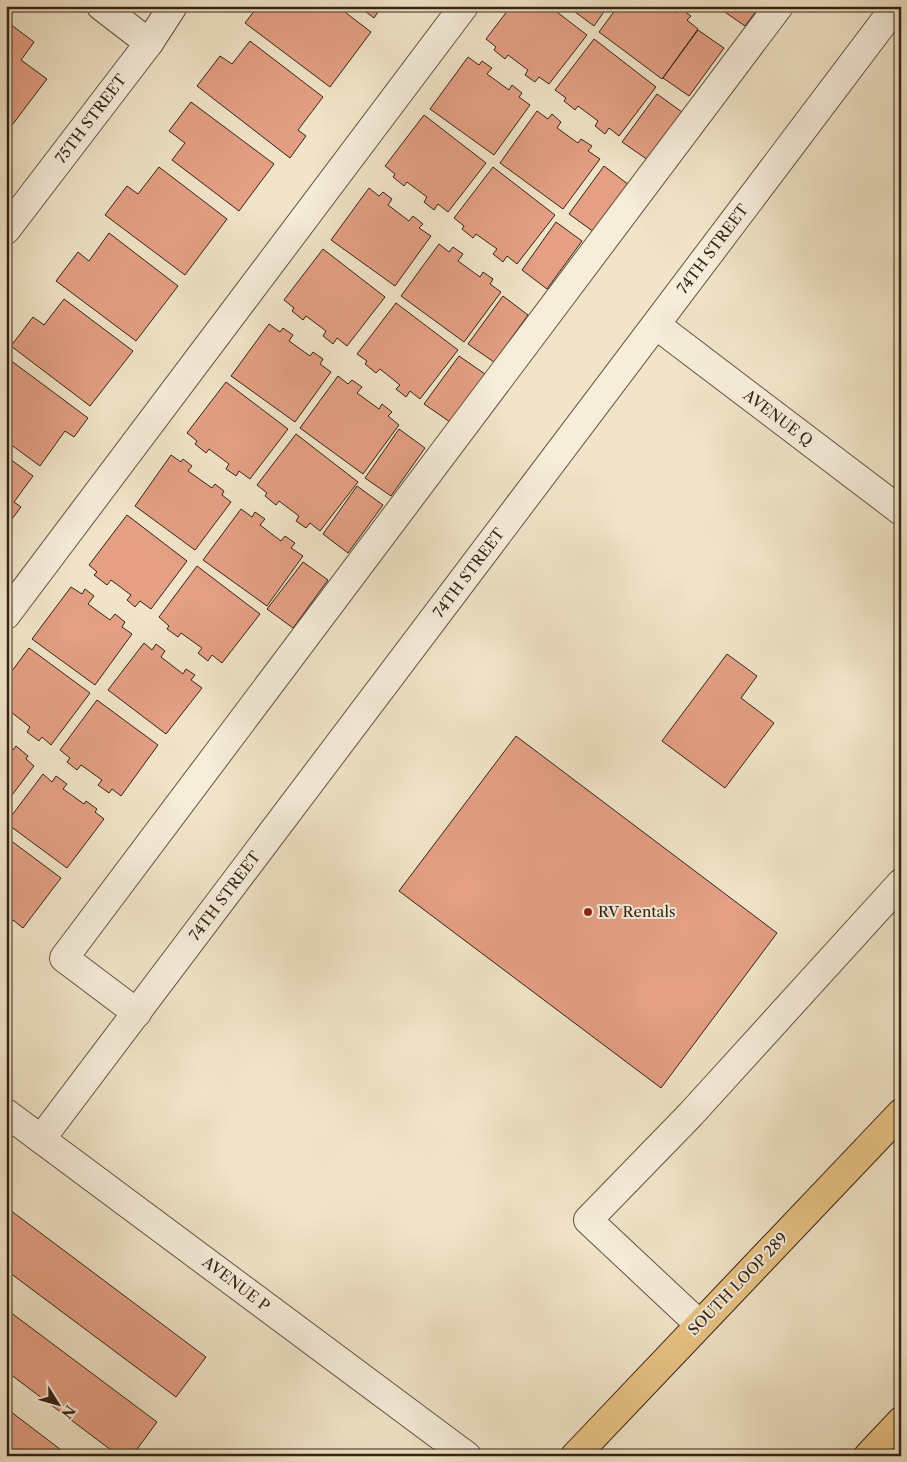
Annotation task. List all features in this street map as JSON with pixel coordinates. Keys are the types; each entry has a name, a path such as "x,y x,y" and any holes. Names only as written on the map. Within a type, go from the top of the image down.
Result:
{"main road":[{"name":"SOUTH LOOP 289","path":"575,1456 901,1113"},
{"path":"868,1456 901,1421"}],"street":[{"path":"100,6 148,42"},
{"name":"75TH STREET","path":"7,228 148,42 173,6"},
{"path":"6,615 464,6"},
{"path":"136,1013 64,958 779,6"},
{"name":"74TH STREET","path":"41,1139 896,6"},
{"name":"AVENUE Q","path":"656,325 901,511"},
{"path":"699,1324 588,1220 690,1114 901,883"},
{"name":"AVENUE P","path":"6,1113 467,1456"}],"building":[{"path":"258,6 337,6 371,32 330,87 245,23"},
{"path":"358,6 382,6 374,18"},
{"path":"511,6 549,6 587,35 549,84 539,77 535,82 525,75 528,70 508,55 505,59 494,50 496,47 486,39"},
{"path":"567,6 608,6 594,26"},
{"path":"618,6 668,6 677,13 680,8 691,16 687,20 698,29 662,79 599,32"},
{"path":"720,6 760,6 745,26 719,8"},
{"path":"6,21 34,42 21,60 47,79 6,133"},
{"path":"698,30 724,48 689,96 663,78"},
{"path":"594,39 656,87 619,136 609,128 605,134 595,126 598,121 578,106 575,110 564,101 566,98 555,90"},
{"path":"250,41 323,97 298,130 306,136 290,158 197,86 220,56 232,64"},
{"path":"468,57 479,65 482,61 492,68 487,74 509,90 512,85 522,93 519,97 530,105 494,155 430,109"},
{"path":"657,94 682,112 648,160 622,142"},
{"path":"191,102 274,164 239,211 172,160 185,143 169,131"},
{"path":"537,111 548,119 552,114 561,122 557,128 578,143 581,139 592,146 588,151 600,159 563,209 500,163"},
{"path":"424,115 486,163 448,212 438,204 434,210 424,202 427,197 407,182 404,186 393,177 395,174 385,166"},
{"path":"604,166 629,185 594,232 569,214"},
{"path":"159,167 227,219 185,275 105,215 127,186 138,194"},
{"path":"493,167 555,215 517,264 507,256 503,262 493,254 497,249 476,234 473,238 462,229 464,226 454,218"},
{"path":"369,188 379,196 383,192 392,199 388,205 409,221 413,216 423,224 419,228 431,236 395,286 331,240"},
{"path":"556,222 582,241 547,289 522,270"},
{"path":"109,233 178,286 136,341 56,281 78,252 89,261"},
{"path":"439,244 449,252 453,247 463,254 458,261 480,277 483,272 493,279 490,284 501,292 464,342 401,296"},
{"path":"901,247 901,258 896,254"},
{"path":"323,249 385,297 347,346 337,338 333,344 323,336 326,331 306,316 303,320 292,311 294,308 284,300"},
{"path":"503,296 528,315 494,362 468,344"},
{"path":"64,299 133,351 90,406 11,346 33,317 44,325"},
{"path":"396,303 458,350 420,399 410,391 406,397 396,389 400,385 380,369 376,373 365,364 367,361 357,354"},
{"path":"269,324 280,332 283,328 293,335 289,341 310,356 313,352 323,359 320,364 331,372 295,422 231,376"},
{"path":"459,356 485,374 450,422 424,404"},
{"path":"6,357 88,418 74,437 65,431 40,466 6,441"},
{"path":"338,376 348,384 352,380 362,387 357,393 379,409 382,404 392,412 388,416 399,425 363,474 300,428"},
{"path":"226,382 288,429 250,479 239,471 236,476 226,469 229,464 209,449 206,453 195,444 197,441 187,433"},
{"path":"399,429 425,448 391,496 365,478"},
{"path":"296,434 358,482 320,531 310,523 306,528 296,521 299,516 279,501 276,505 265,496 267,493 257,485"},
{"path":"171,455 181,462 183,459 192,466 188,471 212,488 215,484 224,491 222,495 231,502 195,550 135,506"},
{"path":"6,456 33,476 14,502 21,507 6,527"},
{"path":"357,486 383,505 348,553 323,534"},
{"path":"241,509 252,517 255,512 265,519 260,525 281,541 285,536 295,543 291,548 303,556 267,606 203,560"},
{"path":"127,515 187,561 151,609 140,601 135,607 127,600 131,595 111,580 107,585 94,575 97,572 89,565"},
{"path":"303,562 328,580 293,628 267,609"},
{"path":"197,566 260,614 222,663 212,655 208,661 198,653 202,648 181,633 178,637 167,629 169,626 159,617"},
{"path":"71,587 82,594 85,589 94,596 88,604 110,620 115,614 125,622 122,627 132,634 95,685 32,639"},
{"path":"144,643 152,650 156,644 165,651 161,657 183,674 186,669 195,675 191,680 202,688 166,734 108,690"},
{"path":"29,648 90,693 51,745 42,737 39,741 27,732 30,727 11,712 8,716 6,715 6,679"},
{"path":"727,654 757,676 741,698 774,723 725,788 662,741"},
{"path":"97,700 158,745 121,796 112,789 109,793 98,785 102,780 81,765 77,770 67,762 70,758 60,750"},
{"name":"RV Rentals","path":"516,736 777,933 661,1088 399,891"},
{"path":"6,745 13,750 16,746 28,756 26,759 34,766 6,803"},
{"path":"43,774 52,782 56,776 67,784 63,789 84,804 86,801 97,809 95,812 104,819 67,868 6,823"},
{"path":"6,837 61,878 23,928 13,920 9,926 6,924"},
{"path":"6,1207 206,1357 176,1397 6,1270"},
{"path":"6,1309 157,1422 132,1456 119,1456 6,1371"},
{"path":"6,1408 69,1456 6,1456"}],"place":[{"name":"RV Rentals","path":"588,912"}]}
